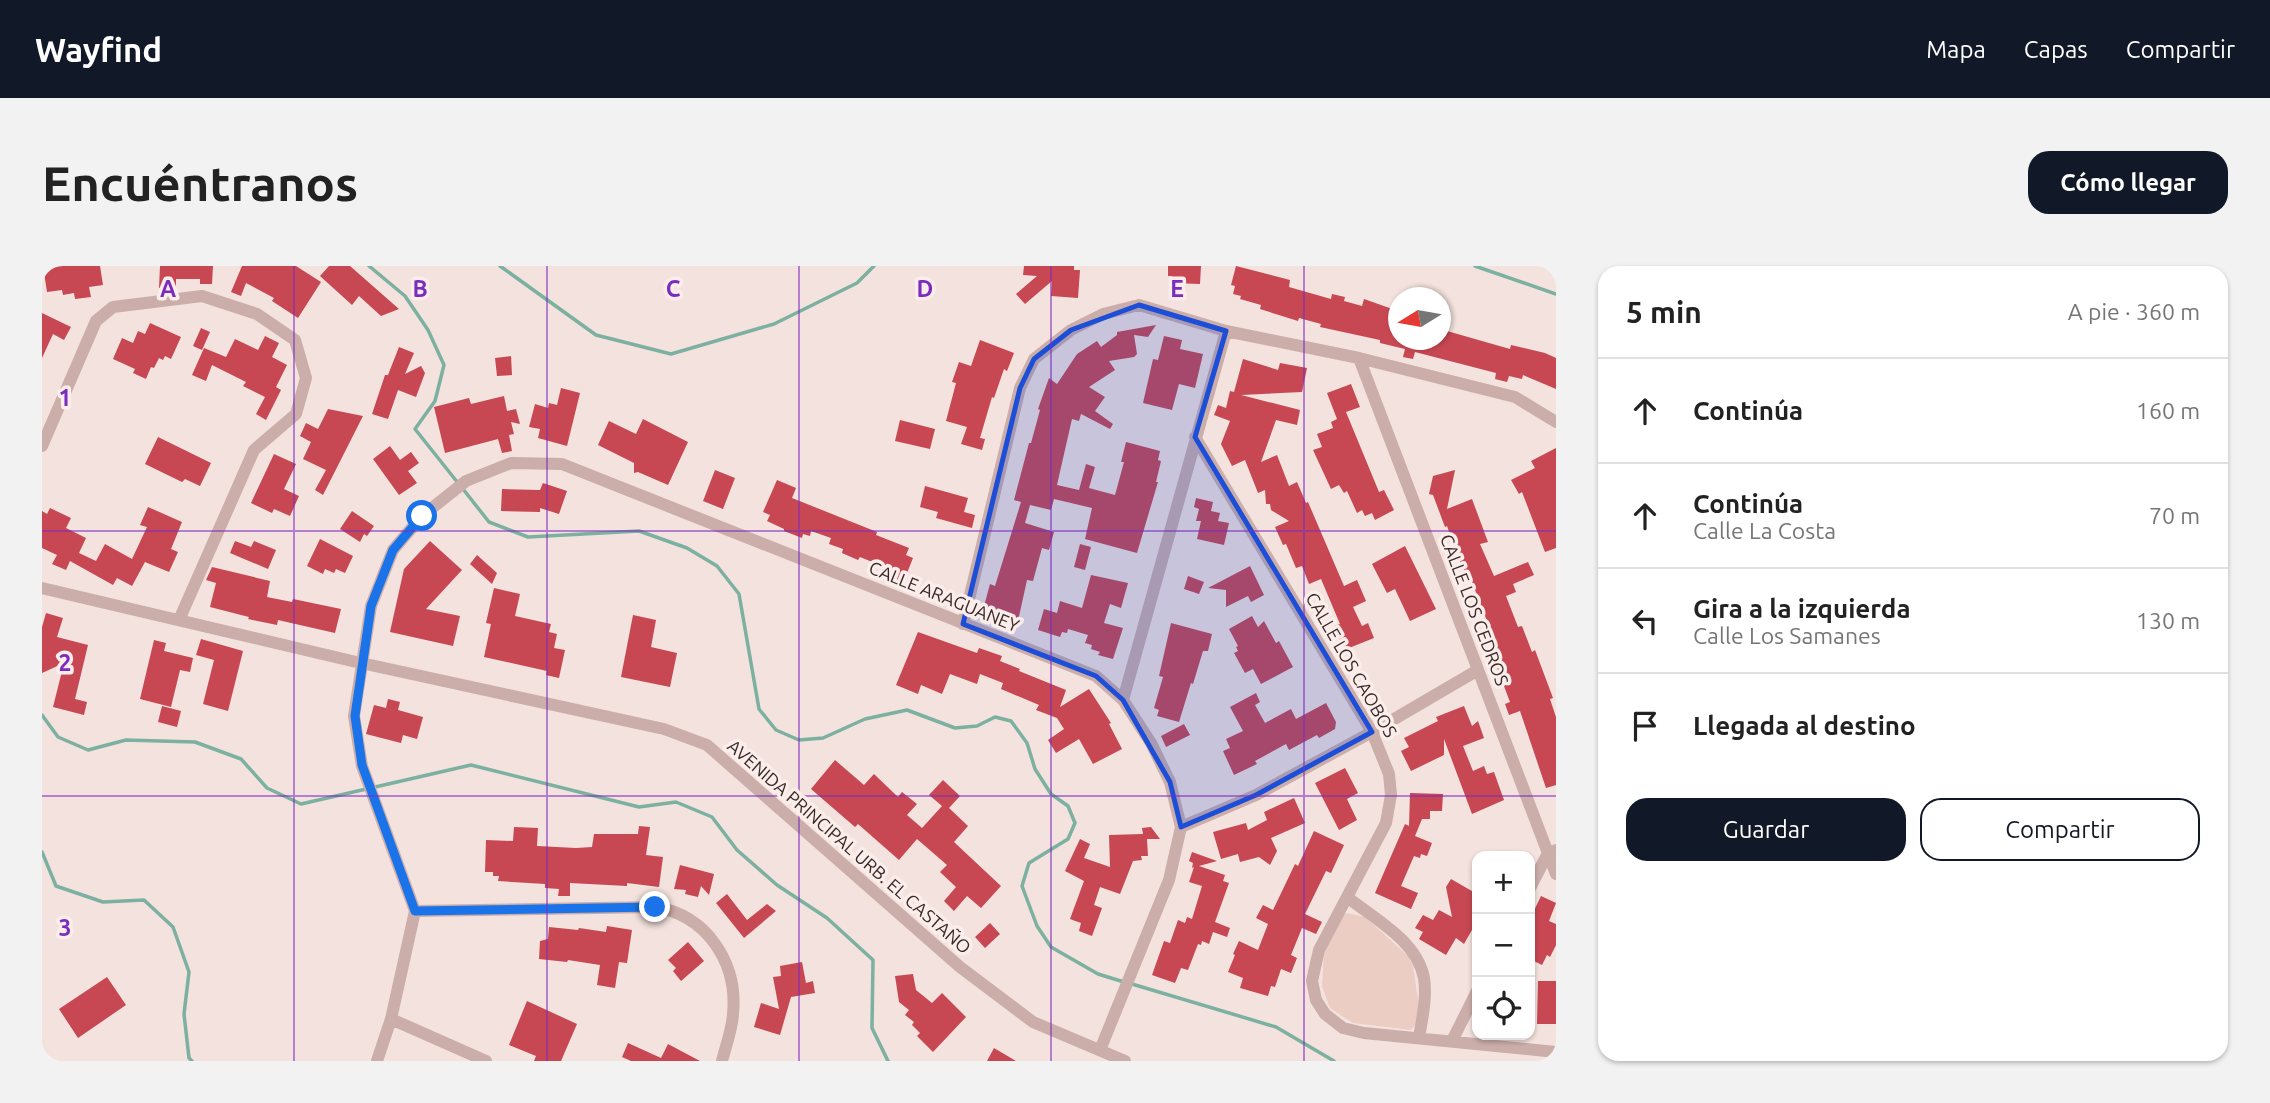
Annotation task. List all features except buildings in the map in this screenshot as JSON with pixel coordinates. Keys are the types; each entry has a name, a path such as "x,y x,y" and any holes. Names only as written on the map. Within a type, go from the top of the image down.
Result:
{"street":[{"path":"42,446 96,321 113,307 202,296 257,314 295,340 306,378 296,414 254,450 178,620"},
{"path":"963,624 1020,388 1034,359 1071,330 1103,314 1139,305 1226,331 1359,358 1515,397 1556,422"},
{"path":"1123,700 1226,331"},
{"name":"CALLE LOS CEDROS","path":"1359,358 1478,670 1552,851 1556,874"},
{"name":"CALLE LOS CAOBOS","path":"1195,438 1372,732 1389,774 1391,795 1386,823 1319,950 1314,965 1312,981 1316,1000 1325,1014 1343,1028 1364,1034 1556,1052"},
{"name":"CALLE ARAGUANEY","path":"415,911 362,765 355,716 371,606 393,550 422,516 453,490 466,481 511,463 562,464 1096,676 1123,700 1151,743 1170,782 1181,827 1169,880 1100,1050"},
{"name":"AVENIDA PRINCIPAL URB. EL CASTAÑO","path":"42,588 362,663 664,729 707,745 960,967 1033,1022 1125,1061"},
{"path":"1181,827 1256,795 1478,670"},
{"path":"1535,880 1552,851"},
{"path":"1347,897 1404,942 1420,964 1424,981 1424,1002 1419,1038"},
{"path":"377,1061 391,1019 415,911 655,907 676,911 698,926 716,944 732,977 734,1012 722,1061"},
{"path":"1452,1041 1472,1001"},
{"path":"391,1019 486,1061"}],"highlighted area":[{"path":"1139,305 1226,331 1195,437 1372,732 1256,795 1181,827 1170,782 1123,700 1096,676 963,624 1020,388 1034,359 1071,330"}],"shaded area":[{"path":"1346,913 1365,917 1408,956 1413,966 1419,1020 1411,1030 1353,1023 1330,1008 1322,986 1324,953 1340,919"}],"waterway":[{"path":"369,266 405,296 428,330 444,365 435,401 415,429 458,483"},
{"path":"500,266 596,335 671,354 774,324 857,283 874,266"},
{"path":"1475,266 1556,294"},
{"path":"463,489 489,522 528,537 639,531 687,548 717,566 739,594 759,709 776,730 799,740 823,738 865,719 907,710 955,728 977,726 995,717 1011,721 1027,743 1035,769 1051,794 1068,806 1075,823 1068,839 1029,863 1022,886 1037,926 1051,947 1098,974 1124,982"},
{"path":"42,715 58,737 88,750 126,740 195,742 241,759 267,788 301,804 471,765 639,807 676,802 712,817 737,850 777,885 827,918 873,960 872,1028 888,1061"},
{"path":"42,852 56,886 103,902 144,900 173,927 189,972 184,1014 189,1058 192,1061"},
{"path":"1132,984 1276,1027 1334,1061"}],"route":[{"path":"422,516 393,550 371,606 355,716 362,765 415,911 655,907"}]}
